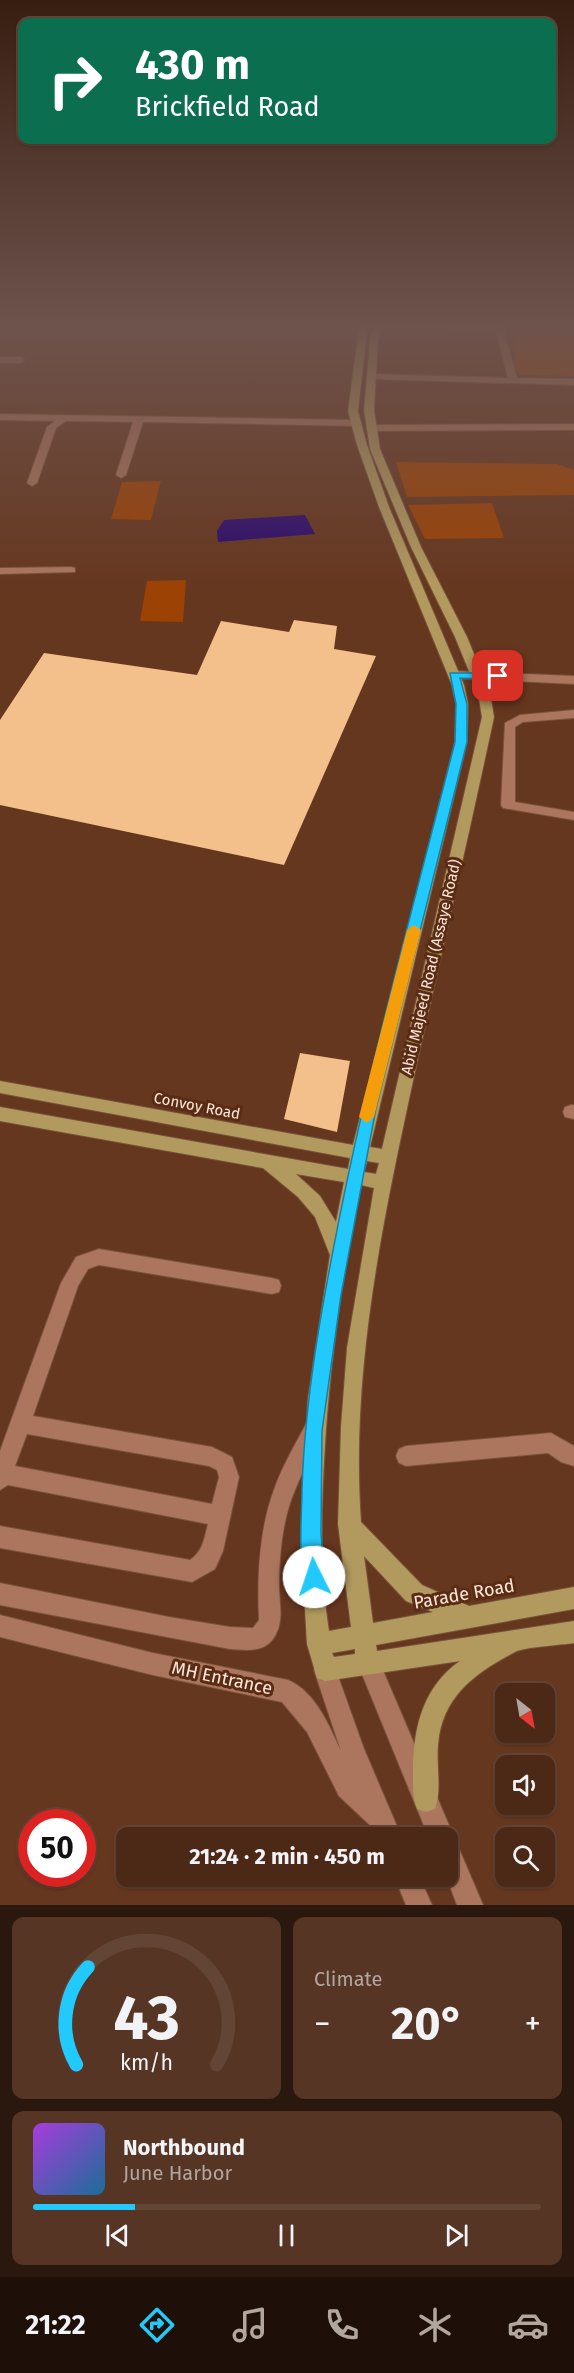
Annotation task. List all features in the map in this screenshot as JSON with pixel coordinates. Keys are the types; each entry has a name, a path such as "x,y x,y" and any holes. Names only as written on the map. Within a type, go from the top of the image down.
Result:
{"main road":[{"name":"Abid Majeed Road (Assaye Road)","path":"325,1670 318,1644 311,1532 313,1431 358,1153 461,742 462,704 454,675 384,507 353,411"},
{"name":"Abid Majeed Road (Assaye Road)","path":"368,1662 362,1634 349,1524 350,1425 362,1308 382,1182 488,717 477,676 461,637 416,548 375,449 369,411"},
{"name":"Convoy Road","path":"0,1087 358,1153 388,1156"},
{"path":"0,1114 382,1182"},
{"path":"266,1162 302,1186 320,1208 333,1230 339,1261"},
{"path":"349,1524 414,1593 468,1616"},
{"name":"Parade Road","path":"318,1644 362,1634 574,1598"},
{"path":"325,1670 574,1632"},
{"path":"426,1800 427,1729 439,1698 454,1677 464,1669 518,1640"}],"street":[{"path":"0,417 356,423"},
{"path":"32,483 52,427 63,418"},
{"path":"121,475 139,419"},
{"path":"371,428 574,428"},
{"path":"0,571 71,570"},
{"path":"454,675 574,680"},
{"path":"574,714 519,719 509,726 508,805 574,816"},
{"path":"220,1516 1,1477 70,1283 82,1263 99,1257 272,1286"},
{"path":"0,1537 192,1571 207,1561 229,1477 225,1464 220,1460 20,1423"},
{"path":"0,1594 169,1628 230,1638 256,1639 264,1633 270,1622 268,1584 274,1529 285,1489 313,1431"},
{"path":"406,1456 551,1443 568,1455 574,1456"},
{"name":"MH Entrance","path":"0,1626 153,1664 288,1692 301,1702 349,1789 385,1827"},
{"path":"368,1662 437,1827"},
{"path":"325,1670 353,1751 386,1827"},
{"path":"458,1876 470,1905"},
{"path":"411,1887 418,1905"}],"shaded area":[{"path":"396,462 557,464 574,470 574,495 407,497"},
{"path":"161,481 151,520 111,519 122,482"},
{"path":"492,503 504,538 425,539 408,505"},
{"path":"305,515 315,534 218,542 217,531 224,520"},
{"path":"186,580 183,622 140,621 147,581"}],"building":[{"path":"294,620 337,626 334,649 376,656 284,865 0,805 0,720 44,653 197,675 221,621 289,632"},
{"path":"300,1053 350,1061 337,1132 284,1119"}],"slow traffic":[{"path":"367,1117 414,930"}],"route":[{"path":"314,1577 311,1532 313,1431 332,1295 358,1153 461,742 462,704 454,675 498,676"}]}
